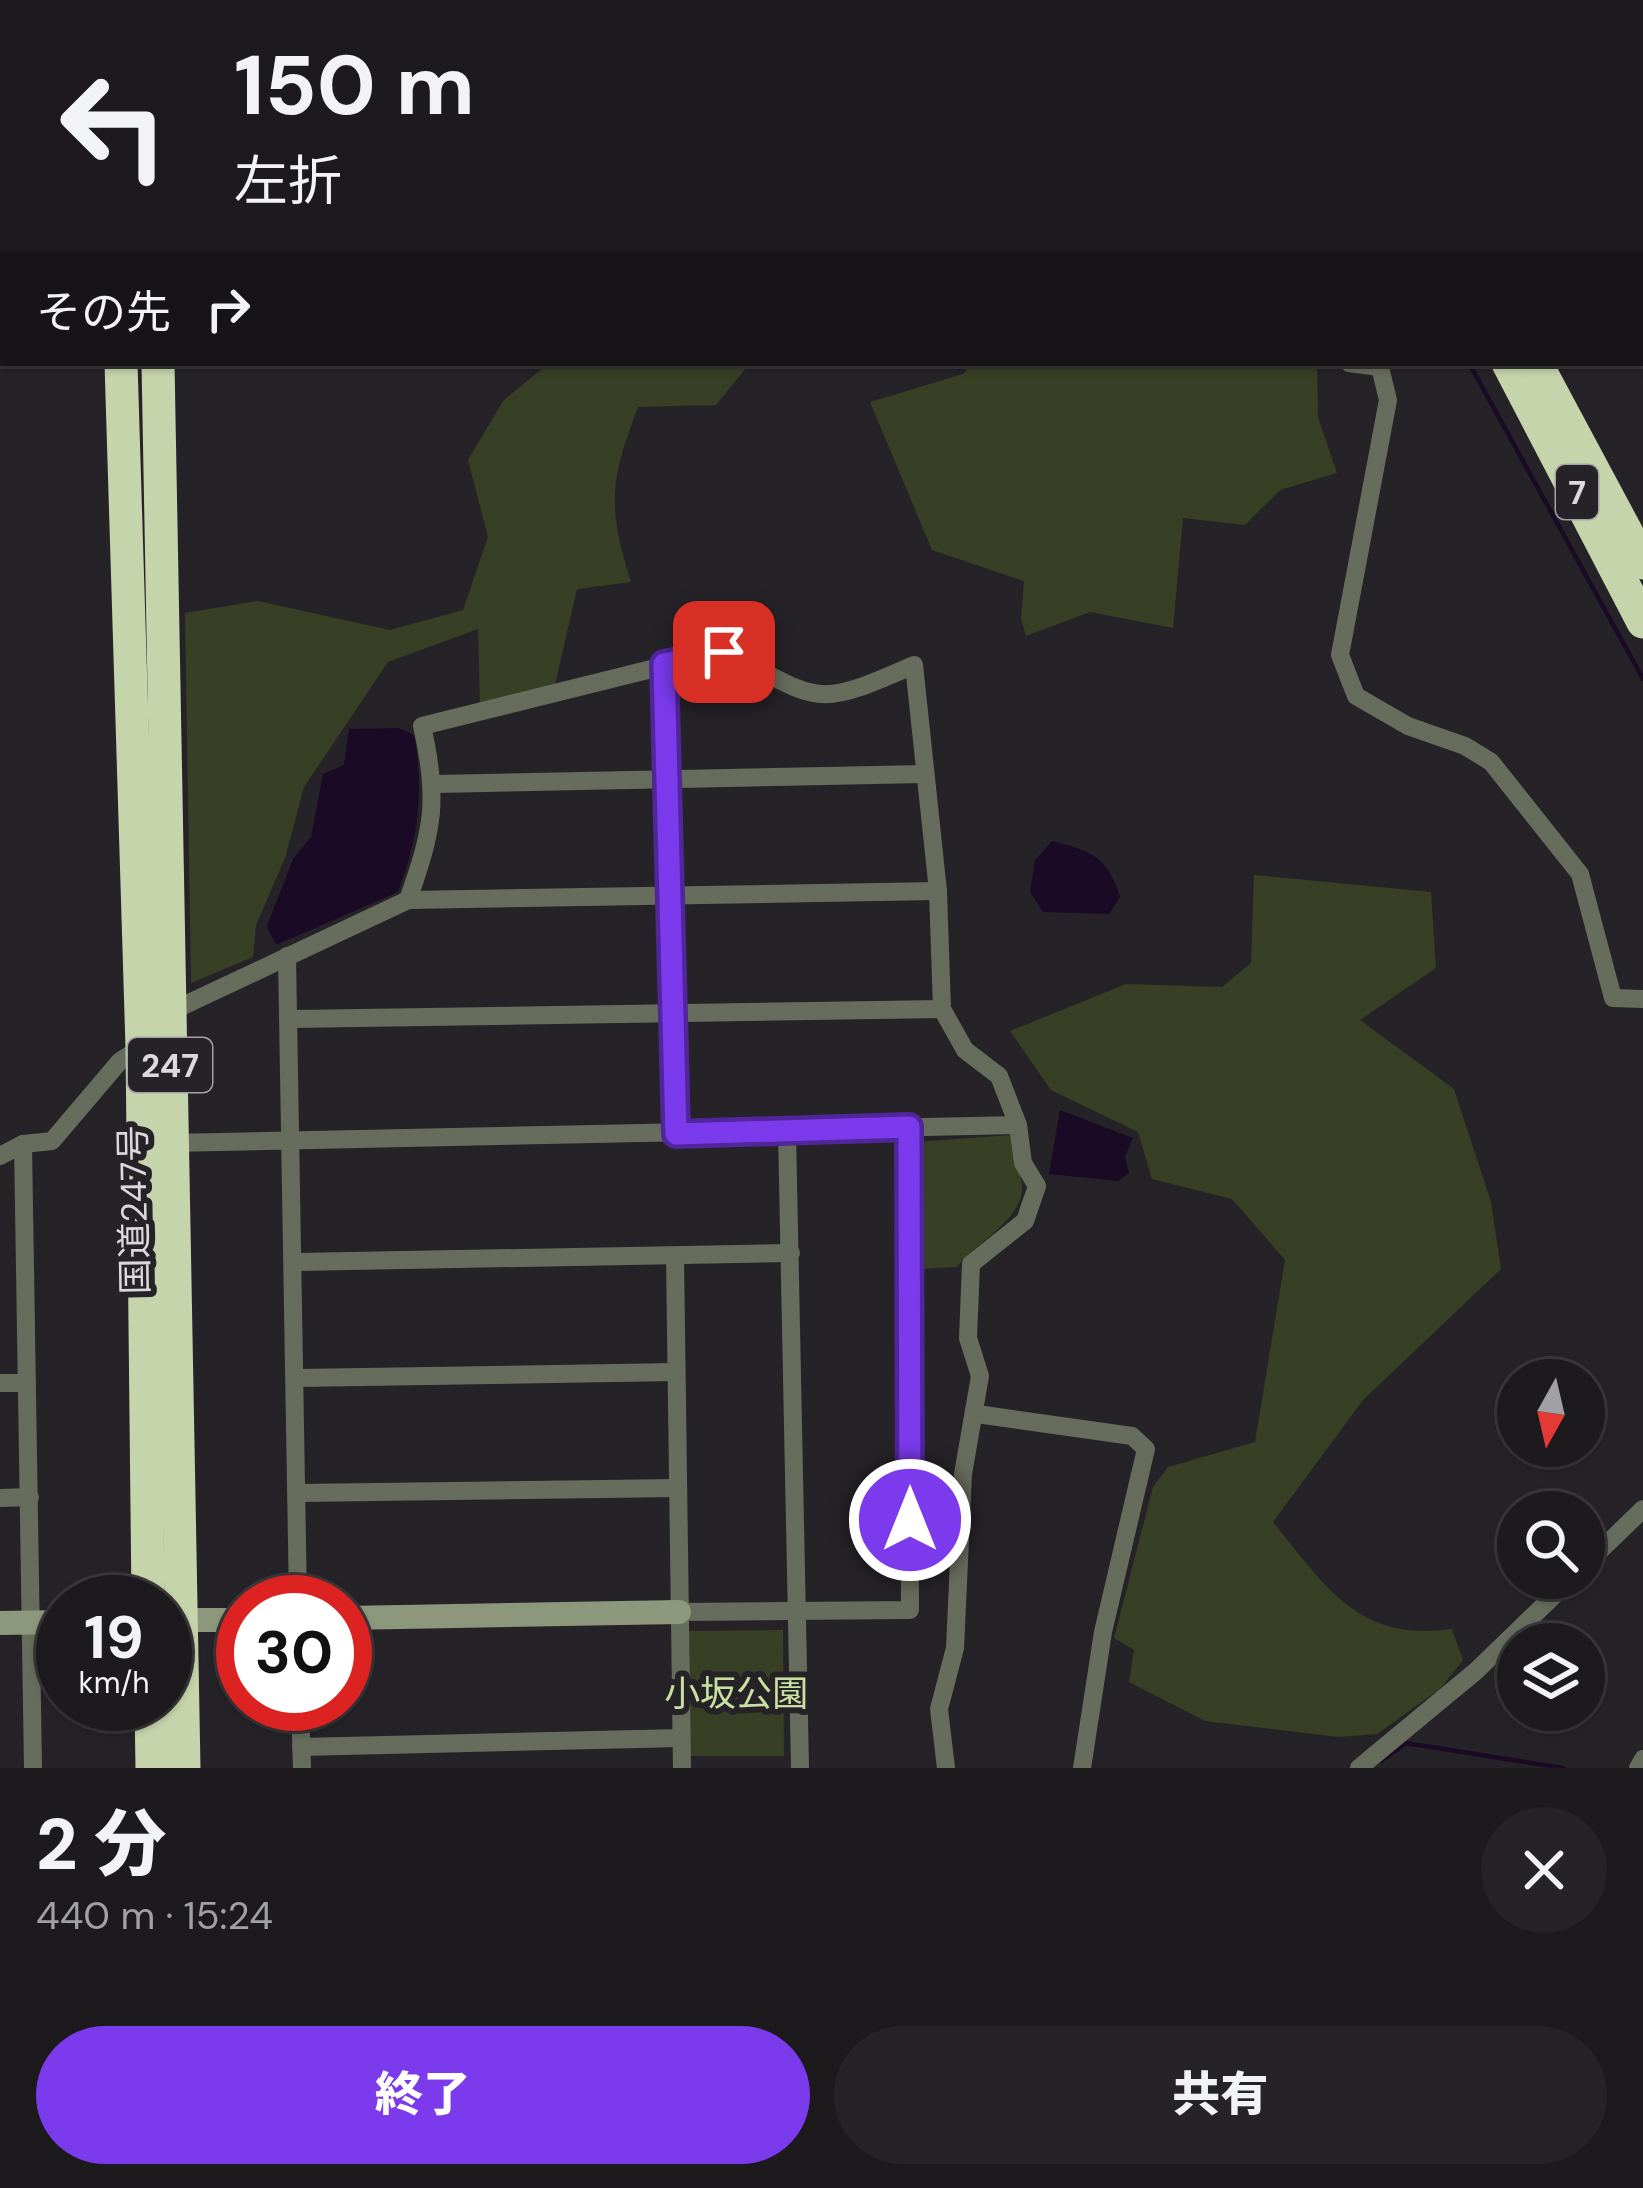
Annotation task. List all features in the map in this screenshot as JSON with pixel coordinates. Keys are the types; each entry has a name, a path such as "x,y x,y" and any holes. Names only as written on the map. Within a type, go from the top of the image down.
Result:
{"highway":[{"name":"国道247号","path":"121,366 142,1047 148,1575"},
{"name":"国道247号","path":"158,366 170,1012 173,1575"},
{"name":"7","path":"1510,366 1643,622"},
{"name":"7","path":"1538,366 1643,563"},
{"path":"151,1731 152,1768"},
{"name":"国道247号","path":"181,1731 184,1768"}],"street":[{"path":"1368,366 1380,368 1388,400 1340,655 1356,696 1408,726 1465,746 1491,762 1580,874 1613,998 1643,999"},
{"path":"409,900 428,844 435,784 422,726 724,652 808,695 840,698 914,665 938,891 942,1009 965,1050 999,1076 1018,1125 1023,1163 1037,1186 1025,1221 971,1264 968,1338 980,1376 963,1474 955,1648 939,1709 946,1768"},
{"path":"664,664 676,1134"},
{"path":"435,784 924,774"},
{"path":"170,1012 409,900 938,891"},
{"path":"287,956 297,1262 298,1575"},
{"path":"292,1019 942,1009"},
{"path":"0,1156 22,1144 52,1141 120,1061 142,1047"},
{"path":"171,1143 1018,1125"},
{"path":"372,1618 910,1610 909,1127"},
{"path":"788,1132 800,1768"},
{"path":"22,1144 33,1768"},
{"path":"297,1262 791,1253"},
{"path":"675,1257 682,1768"},
{"path":"297,1378 676,1372"},
{"path":"0,1383 27,1383"},
{"path":"977,1414 1132,1436 1146,1449 1103,1632 1082,1768"},
{"path":"298,1493 678,1487"},
{"path":"0,1498 30,1498"},
{"path":"1605,1546 1643,1509"},
{"path":"1359,1768 1476,1671 1550,1599"},
{"path":"0,1623 36,1622"},
{"path":"301,1731 302,1768"},
{"path":"301,1747 681,1738"},
{"path":"1638,1768 1643,1759"}],"green space":[{"path":"545,366 748,366 716,405 638,407 615,494 618,533 631,582 577,589 555,685 480,704 478,629 388,662 304,787 285,858 256,925 253,957 191,983 185,613 258,601 390,630 463,610 488,537 468,460 503,401"},
{"path":"970,366 1317,366 1318,417 1337,473 1280,490 1245,525 1183,518 1173,628 1090,612 1026,636 1021,618 1024,581 932,550 870,402 963,374"},
{"path":"1254,875 1431,892 1436,968 1360,1020 1454,1089 1491,1202 1501,1269 1363,1400 1273,1522 1329,1588 1368,1618 1420,1631 1452,1629 1463,1660 1440,1689 1377,1734 1339,1737 1205,1721 1129,1682 1134,1650 1114,1638 1153,1487 1168,1467 1255,1442 1285,1260 1232,1199 1152,1179 1138,1132 1051,1090 1010,1031 1126,984 1222,987 1251,963"},
{"path":"1011,1135 1022,1184 1016,1208 957,1267 916,1269 914,1142"},
{"name":"小坂公園","path":"783,1630 784,1756 689,1756 688,1631"}],"shaded area":[{"path":"399,728 414,735 419,796 411,852 398,892 276,945 267,926 293,859 311,837 323,774 344,765 349,729"},
{"path":"1052,841 1087,852 1103,864 1120,897 1109,914 1043,912 1030,892 1035,860"},
{"path":"1060,1110 1133,1138 1125,1157 1129,1173 1118,1181 1049,1174"}],"waterway":[{"path":"1471,366 1643,679"},
{"path":"1381,1761 1406,1743 1563,1768"}],"route":[{"path":"724,652 664,664 676,1134 909,1127 910,1520"}]}
